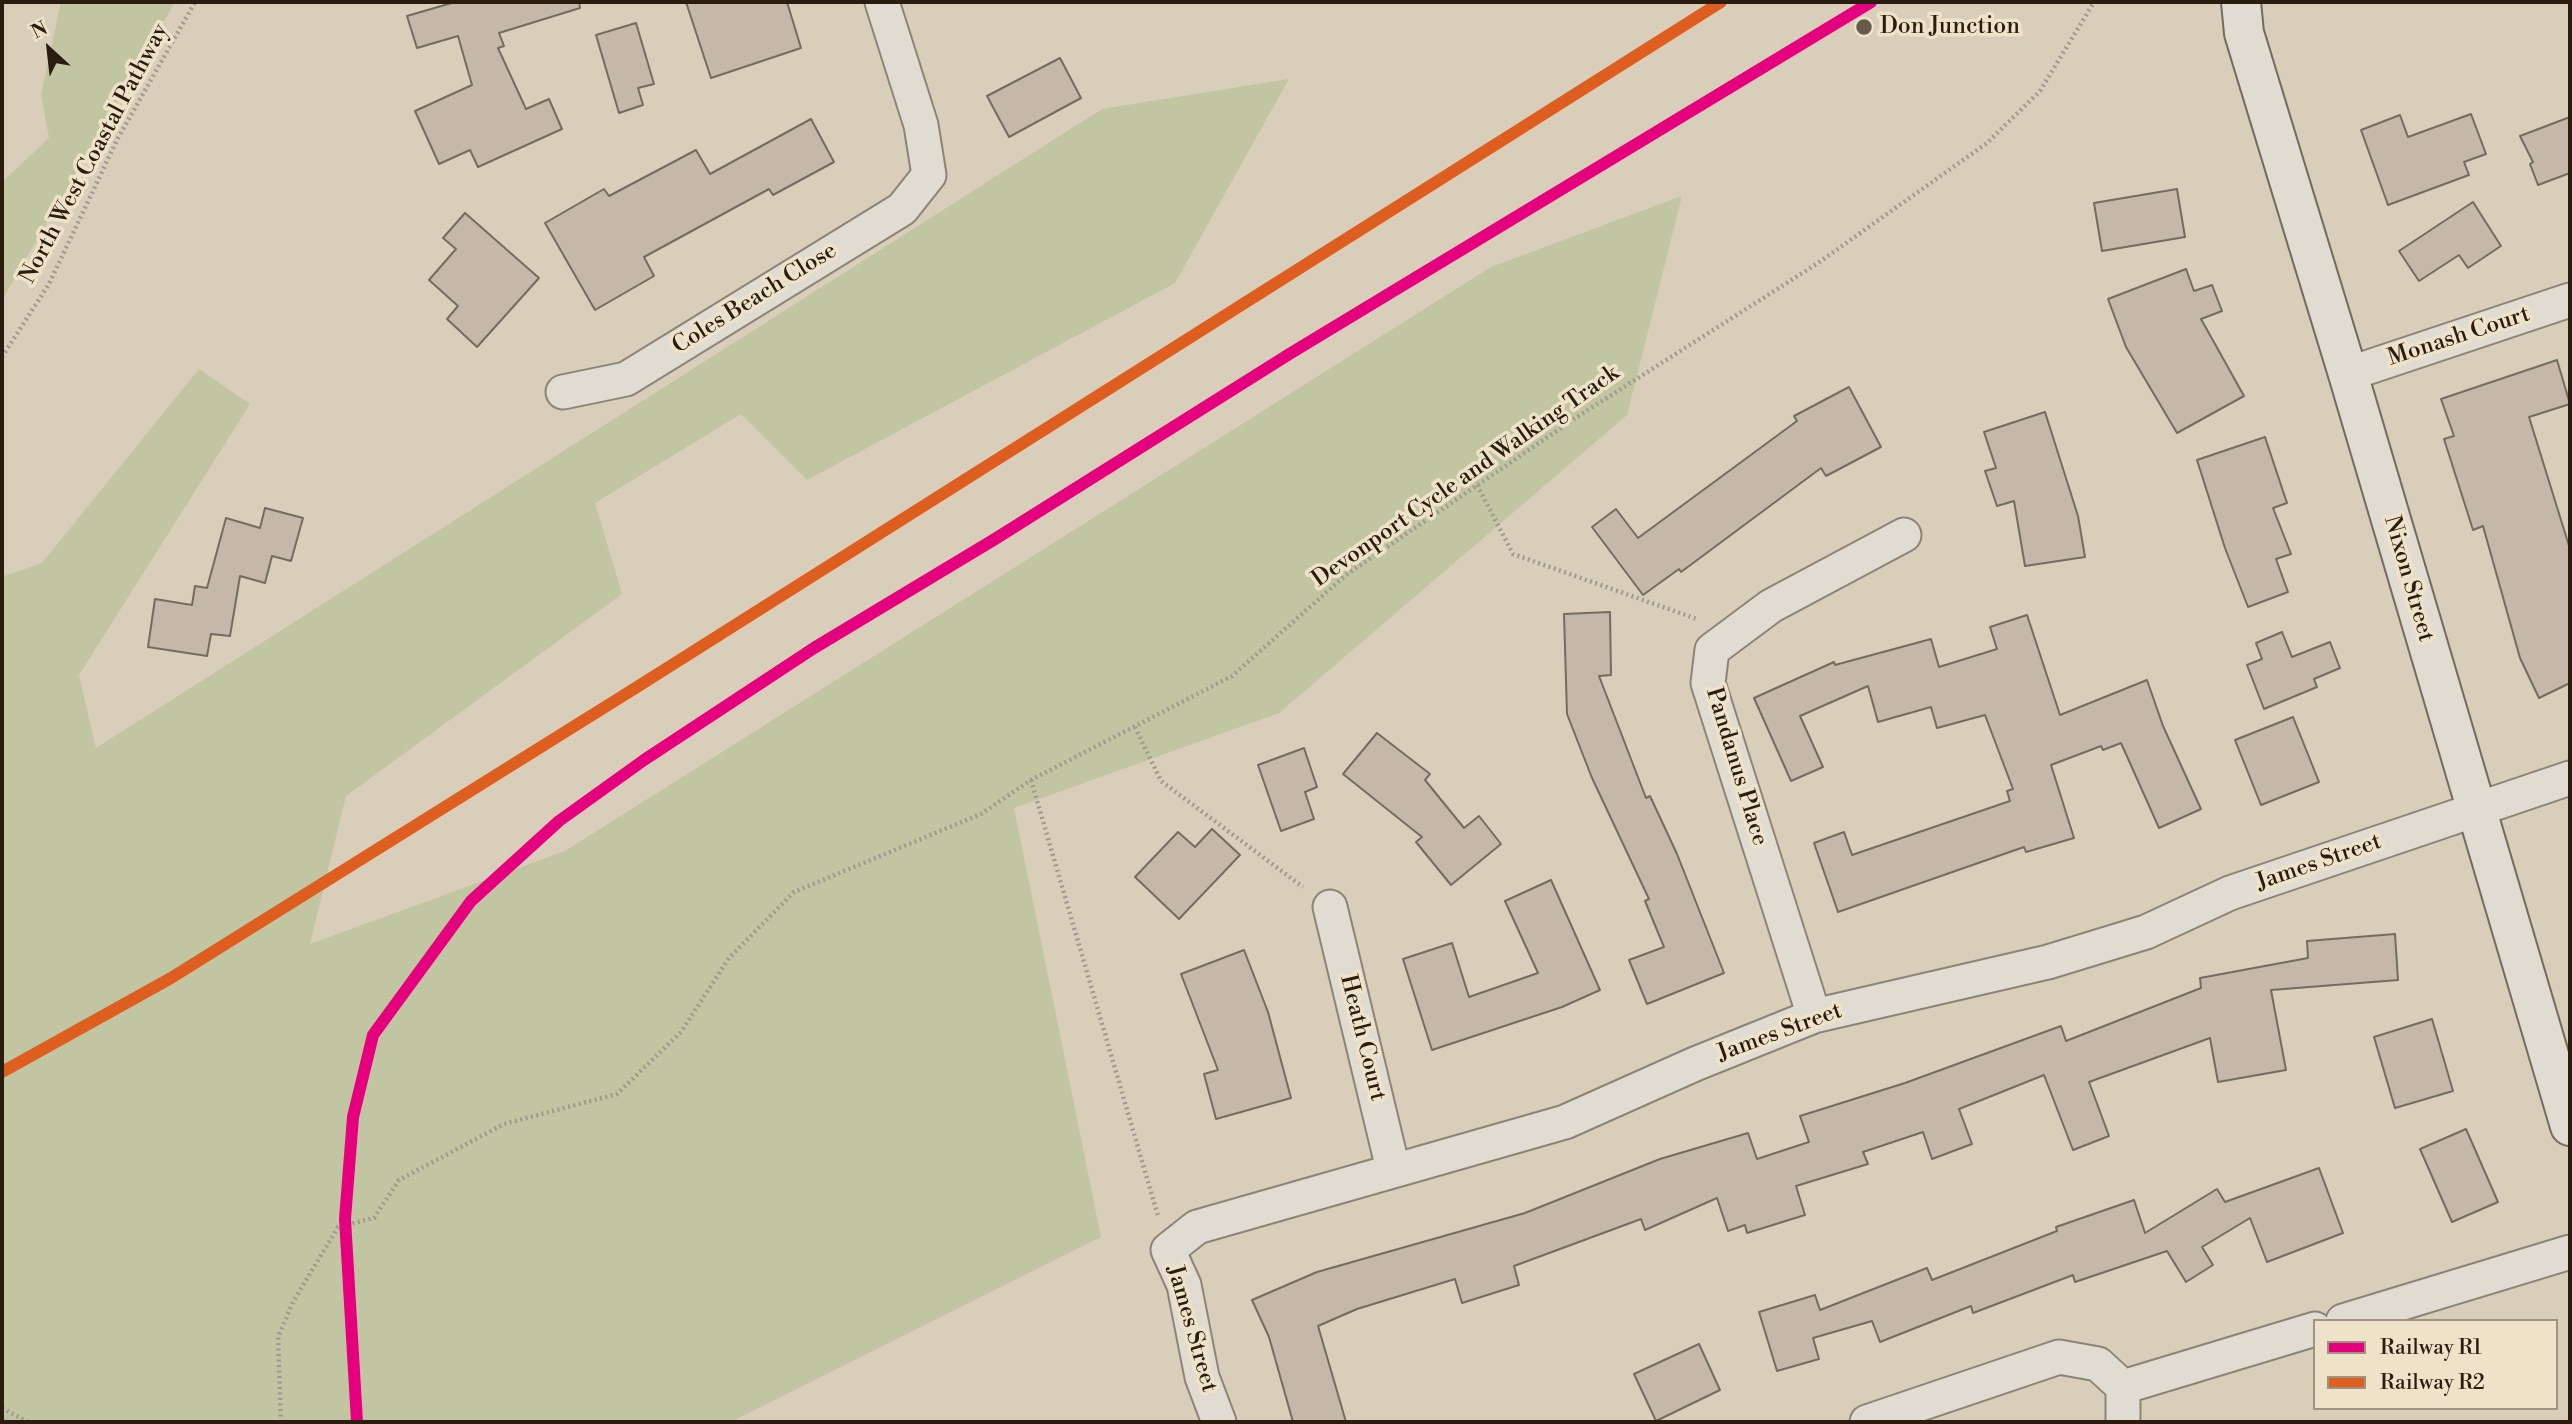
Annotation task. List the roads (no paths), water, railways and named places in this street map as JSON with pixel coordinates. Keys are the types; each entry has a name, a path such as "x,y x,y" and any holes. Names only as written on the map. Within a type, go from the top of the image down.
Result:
{"street":[{"name":"Coles Beach Close","path":"564,392 626,379 902,209 929,175 921,125 882,2"},
{"name":"Nixon Street","path":"2242,17 2570,1126"},
{"name":"Monash Court","path":"2348,374 2570,300"},
{"name":"Pandanus Place","path":"1814,1016 1708,683 1712,650 1771,606 1903,535"},
{"name":"James Street","path":"1219,1422 1202,1377 1184,1285 1168,1250 1197,1227 1393,1169 1480,1149 1565,1122 1695,1064 1814,1016 2048,962 2146,932 2230,893 2570,778"},
{"name":"Heath Court","path":"1330,907 1393,1169"},
{"path":"2350,1319 2570,1252"},
{"path":"2123,1387 2313,1330"},
{"path":"1867,1422 2059,1357 2098,1364 2123,1387 2123,1422"}],"rail line":[{"name":"R2","path":"2,1072 171,978 1721,2"},
{"name":"R1","path":"357,1422 345,1219 353,1117 373,1035 471,901 559,821 644,760 814,648 995,539 1291,353 1871,2"}],"place":[{"name":"Don Junction","path":"1864,27"}]}
